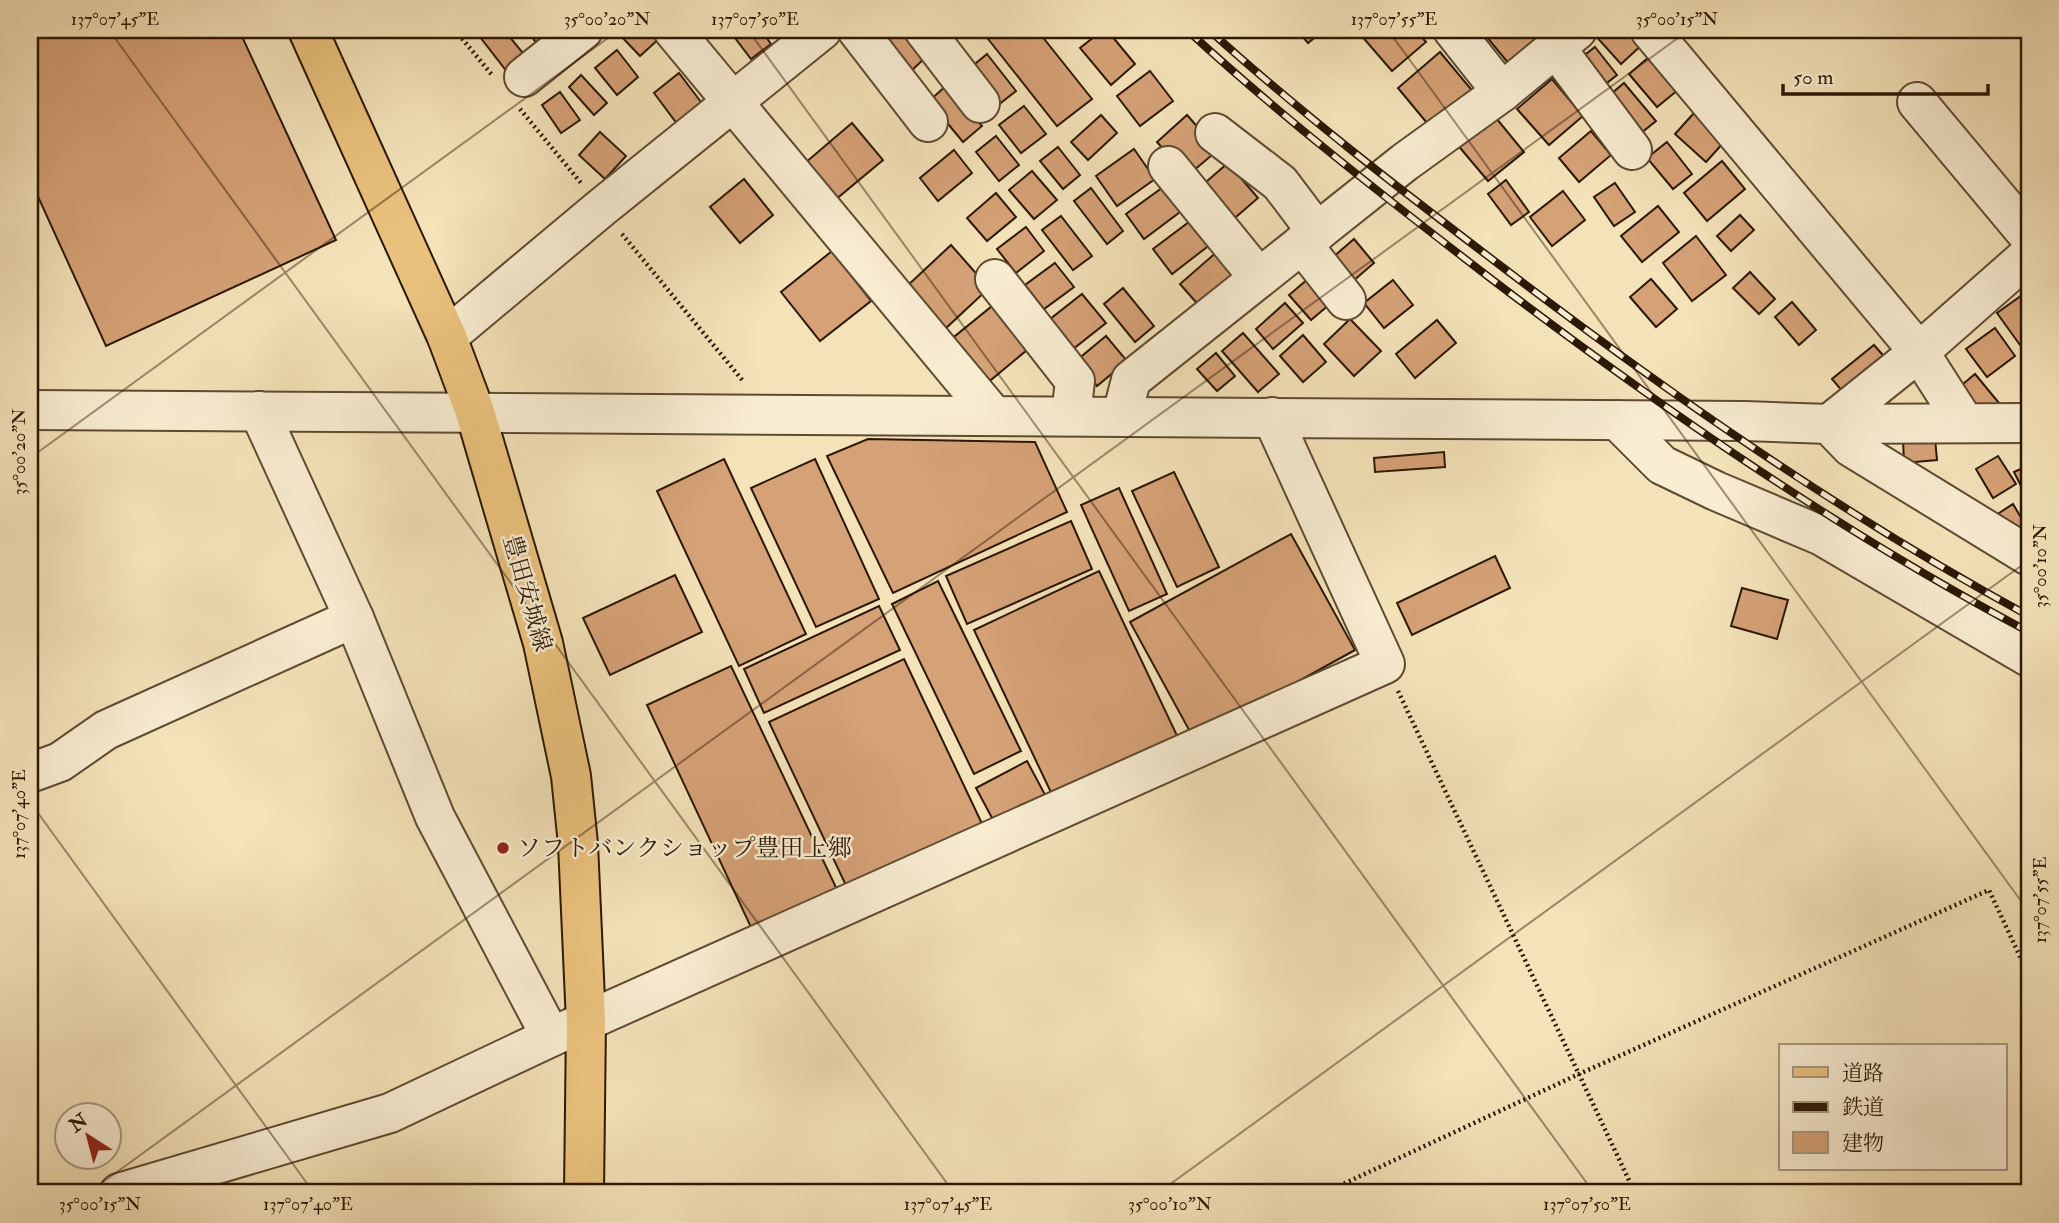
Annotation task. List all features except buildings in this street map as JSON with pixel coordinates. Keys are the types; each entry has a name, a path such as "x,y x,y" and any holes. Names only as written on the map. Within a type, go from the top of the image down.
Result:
{"main road":[{"name":"豊田安城線","path":"308,30 447,337 475,412 543,643 571,776 578,844 586,1022 584,1193"}],"street":[{"path":"524,77 583,30"},
{"path":"673,30 992,414"},
{"path":"447,337 822,30"},
{"path":"858,30 929,122"},
{"path":"924,30 980,103"},
{"path":"1453,30 1502,92"},
{"path":"1650,30 1688,90 1919,352 1964,422"},
{"path":"1122,415 1130,380 1405,162 1502,92 1567,39 1632,150"},
{"path":"1917,102 2029,236"},
{"path":"1215,132 1280,183 1346,300"},
{"path":"1168,166 1259,278"},
{"path":"1829,424 1919,352 2029,255"},
{"path":"995,279 1075,381 1071,415"},
{"path":"30,410 1122,415 1829,424 2029,423"},
{"path":"259,411 354,618 435,817 551,1037"},
{"path":"119,1193 225,1179 390,1113 551,1037 1385,664 1272,417"},
{"path":"1617,420 1662,464 1716,491 1822,536 2029,657"},
{"path":"1829,424 1851,447 2029,556"},
{"path":"30,773 60,762 106,730 354,618"}],"path":[{"path":"1385,664 1635,1193"},
{"path":"1324,1193 1579,1074 1989,890 2029,976"}],"railway":[{"path":"1187,30 1260,95 1374,188 1620,374 1820,510 1958,593 2029,632"},
{"path":"1209,30 1280,92 1389,180 1628,360 1824,495 2029,616"}],"place":[{"name":"ソフトバンクショップ豊田上郷","path":"503,848"}]}
